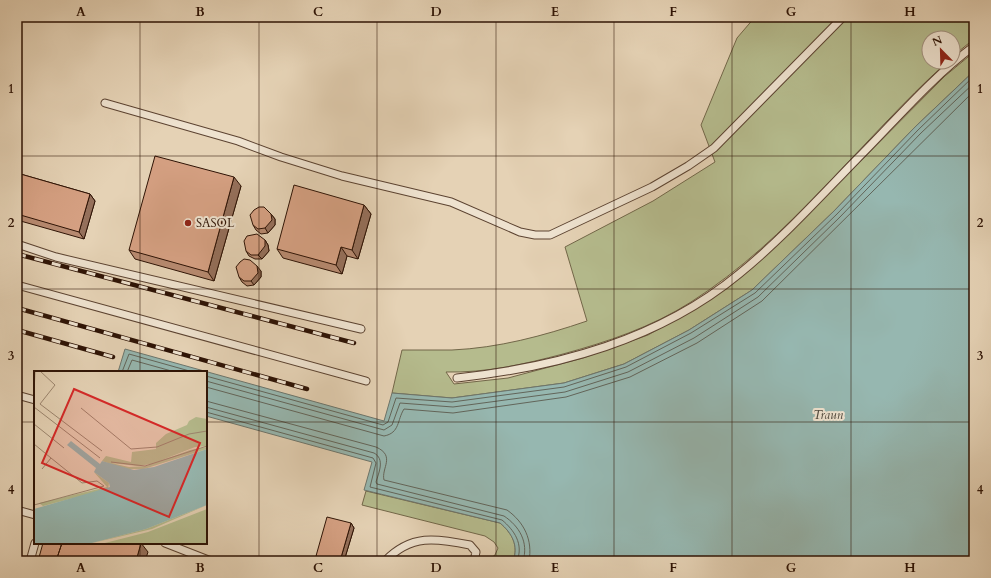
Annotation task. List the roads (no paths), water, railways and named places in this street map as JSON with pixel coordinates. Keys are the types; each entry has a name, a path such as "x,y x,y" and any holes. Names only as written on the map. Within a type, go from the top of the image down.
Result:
{"lane":[{"path":"105,102 238,141 281,157 342,176 452,202 520,232 534,235 550,235 652,187 688,166 714,148 843,17"},
{"path":"457,378 501,373 564,360 644,333 693,307 738,275 778,240 926,89 974,46"},
{"path":"17,244 56,257 361,329"},
{"path":"17,285 366,381"},
{"path":"17,395 34,400"},
{"path":"17,510 34,514"},
{"path":"385,561 392,553 412,541 432,540 470,545 476,552 474,561"},
{"path":"30,561 35,544"},
{"path":"168,544 211,561"}],"water":[{"name":"Traun","path":"974,71 974,561 513,561 515,555 515,545 511,535 500,523 364,490 372,462 207,416 207,372 384,421 392,393 452,398 564,383 624,364 689,330 752,290 834,211 915,127"},
{"name":"Traun","path":"125,349 204,371 118,371"}],"railway":[{"path":"17,254 354,343"},
{"path":"17,308 307,389"},
{"path":"17,330 113,357"}],"place":[{"name":"SASOL","path":"188,223"}]}
